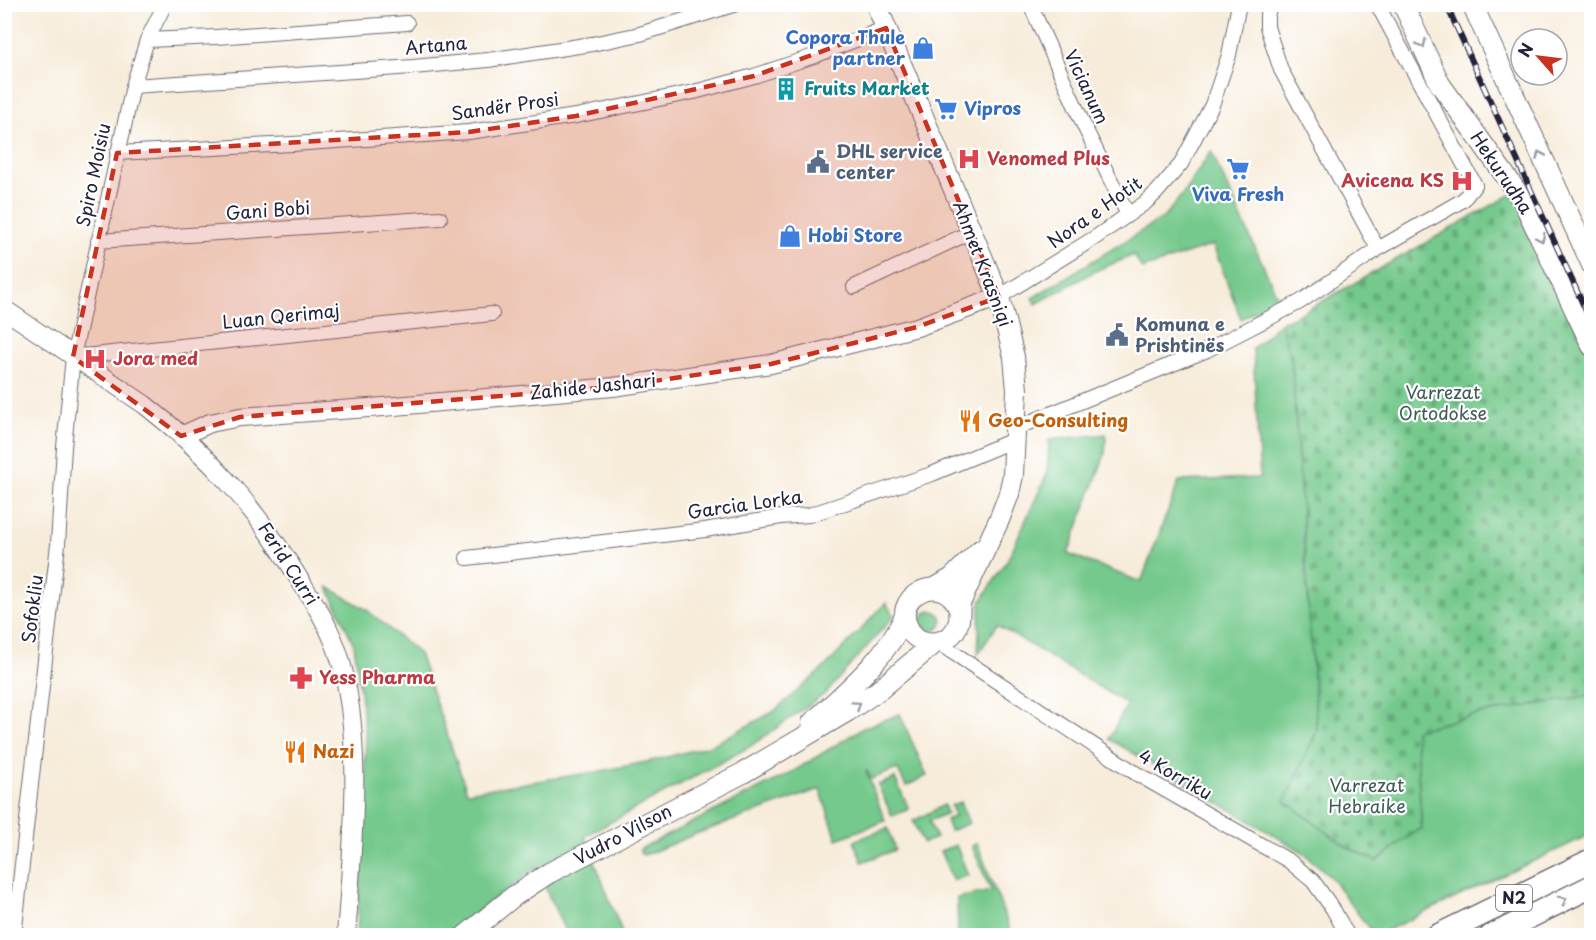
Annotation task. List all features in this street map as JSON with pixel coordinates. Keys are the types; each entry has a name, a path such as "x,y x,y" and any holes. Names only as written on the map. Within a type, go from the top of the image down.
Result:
{"highway":[{"name":"N2","path":"1437,936 1592,860"},
{"name":"N2","path":"1491,936 1592,886"}],"main road":[{"name":"Ahmet Krasniqi","path":"876,4 999,297 1014,357 1017,390 1016,434 1009,494 950,636 936,643"},
{"name":"Hekurudha","path":"1403,4 1440,84 1522,199 1592,346"},
{"name":"Hekurudha","path":"1472,4 1592,265"},
{"name":"Ahmet Krasniqi","path":"935,588 964,567 993,534"},
{"path":"936,643 918,639 911,633 905,616 910,599 926,589 935,588 950,595 958,616"},
{"name":"Vudro Vilson","path":"789,746 878,658 892,641 905,616"},
{"name":"Vudro Vilson","path":"465,936 514,896 549,873 743,773 848,711 879,690 936,643"}],"street":[{"name":"Spiro Moisiu","path":"73,357 133,86 147,40 165,4"},
{"name":"Artana","path":"133,86 488,60 640,34 736,4"},
{"name":"Vicianum","path":"1030,4 1085,128 1128,215"},
{"name":"Nora e Hotit","path":"999,297 1128,215 1157,192 1181,164 1207,115 1229,55 1239,4"},
{"path":"1271,4 1267,15 1268,27 1281,70 1378,249"},
{"name":"Garcia Lorka","path":"467,558 705,530 781,517 809,515 932,474 1016,434 1207,350 1300,302 1378,249 1463,200 1475,185 1377,4"},
{"path":"147,40 407,22"},
{"name":"Sandër Prosi","path":"117,153 469,132 576,116 694,92 754,76 817,56 886,28"},
{"name":"Gani Bobi","path":"98,241 440,218"},
{"path":"855,287 971,232"},
{"name":"Zahide Jashari","path":"181,436 210,423 240,417 613,387 771,364 916,327 999,297"},
{"name":"Ferid Curri","path":"4,309 145,405 218,469 259,519 312,598 333,638 340,659 349,710 354,785 346,936"},
{"name":"Luan Qerimaj","path":"73,357 492,314"},
{"name":"Sofokliu","path":"14,936 58,544 73,357"},
{"path":"958,616 960,651 966,661"},
{"name":"4 Korriku","path":"936,643 1137,774 1289,861 1313,881 1349,934"}],"highlighted area":[{"path":"886,28 999,297 917,327 771,364 613,387 240,417 181,436 73,357 117,153 469,132 576,116 754,76"}],"green space":[{"path":"1211,151 1278,298 1241,319 1213,245 1142,269 1134,255 1095,271 1036,304 1032,298 1163,218 1182,195"},
{"name":"Varrezat Ortodokse","path":"1519,190 1591,353 1591,695 1479,714 1415,730 1422,828 1377,861 1347,847 1285,801 1317,730 1292,364 1281,322 1298,315"},
{"path":"1281,322 1292,364 1317,730 1285,801 1347,847 1377,861 1422,828 1415,730 1479,714 1591,695 1591,834 1377,935 1374,935 1330,876 1301,851 1109,739 1127,704 997,625 978,654 980,603 1008,559 1047,474 1049,440 1106,434 1105,454 1068,554 1141,582 1179,481 1260,478 1253,348"},
{"path":"328,587 366,609 419,654 467,792 596,772 656,760 712,745 773,712 826,666 886,603 894,616 825,694 749,747 585,836 623,935 567,935 536,868 446,935 357,935 366,739 354,645"},
{"path":"932,611 939,614 942,621 939,628 932,631 925,628 922,621 925,614"},
{"path":"900,714 927,776 906,786 897,769 871,779 866,771 885,821 837,839 820,789 650,853 643,855 640,852 640,849 794,771 863,728"},
{"path":"895,778 909,809 892,816 878,785"},
{"path":"960,802 969,823 950,831 946,820 955,816 951,806"},
{"path":"944,805 947,813 929,821 936,838 923,843 913,821"},
{"path":"888,828 895,850 862,862 854,841"},
{"path":"977,843 1012,935 958,935 957,898 991,891 972,846"},
{"path":"956,845 968,875 953,881 940,851"}],"railway":[{"path":"1446,4 1592,324"}],"place":[{"name":"Copora Thule partner","path":"923,48"},
{"name":"Fruits Market","path":"786,89"},
{"name":"Vipros","path":"946,109"},
{"name":"Venomed Plus","path":"969,159"},
{"name":"DHL service center","path":"818,162"},
{"name":"Viva Fresh","path":"1238,169"},
{"name":"Avicena KS","path":"1462,181"},
{"name":"Hobi Store","path":"790,236"},
{"name":"Komuna e Prishtinës","path":"1117,335"},
{"name":"Jora med","path":"95,359"},
{"name":"Geo-Consulting","path":"970,421"},
{"name":"Yess Pharma","path":"301,678"},
{"name":"Nazi","path":"295,752"}],"park label":[{"name":"Varrezat Hebraike","path":"1367,796"}]}
